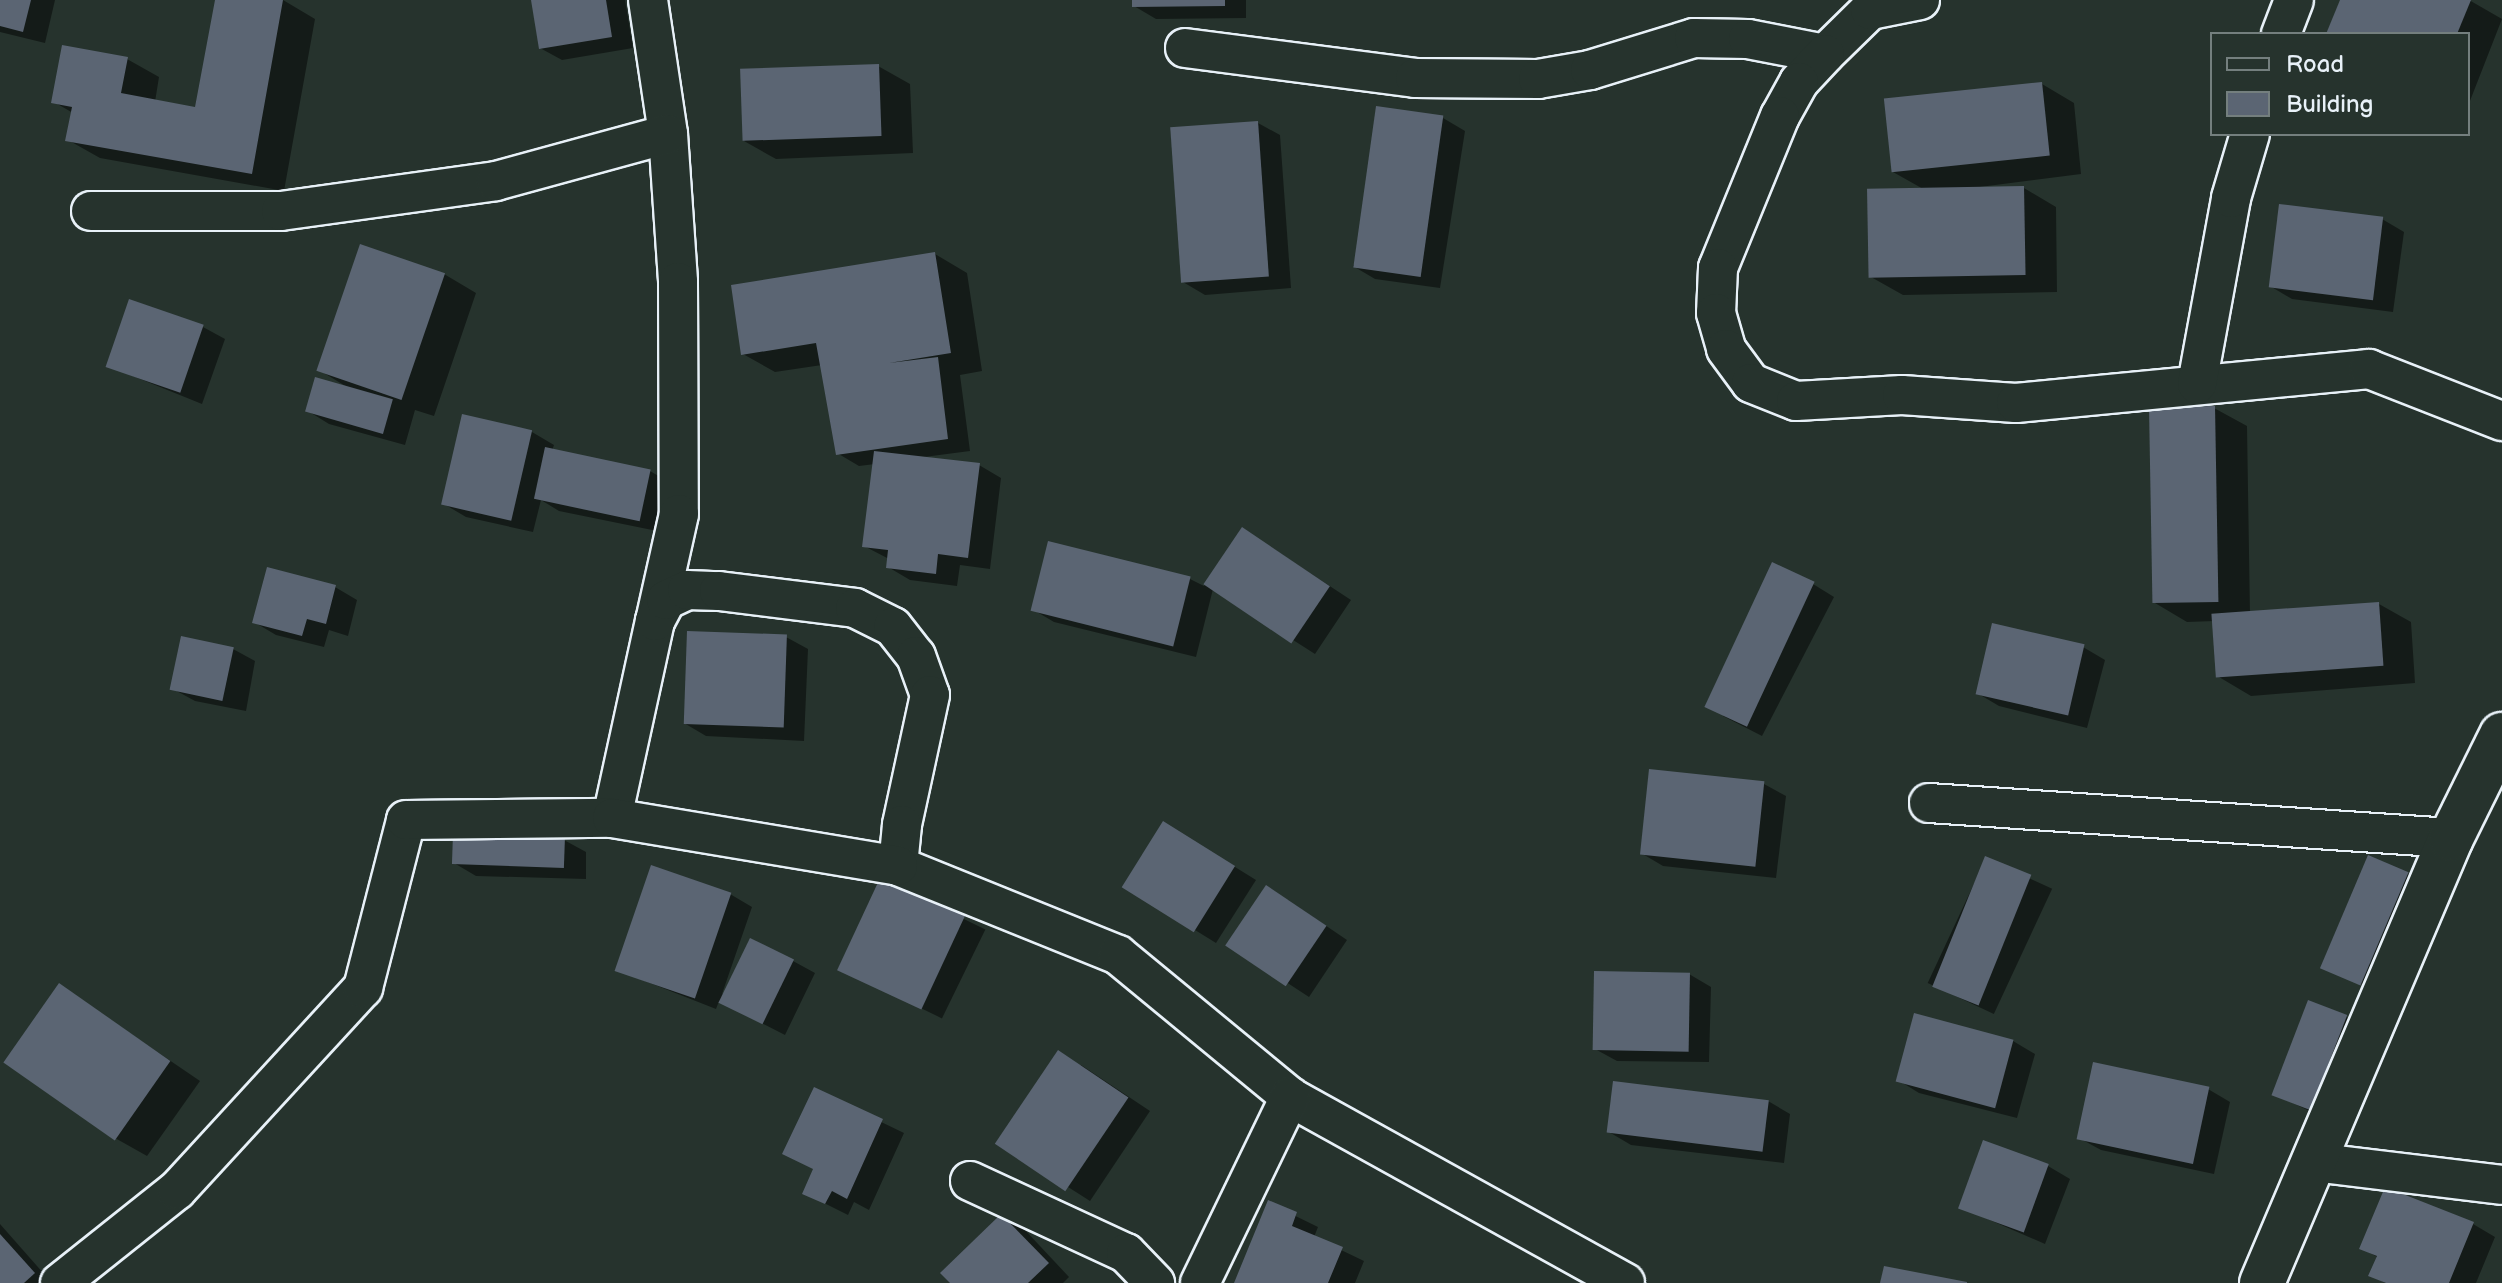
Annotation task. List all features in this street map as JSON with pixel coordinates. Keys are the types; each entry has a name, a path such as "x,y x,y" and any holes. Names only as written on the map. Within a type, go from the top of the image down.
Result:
{"street":[{"path":"612,818 679,514 678,282 668,134 648,0"},
{"path":"1920,0 1871,5 1799,82 1780,116 1718,268 1716,313 1726,349 1751,383 1796,401 1902,395 2016,403 2369,369 2502,421"},
{"path":"2282,32 2294,0"},
{"path":"1185,48 1324,69 1495,82 1590,70 1694,38 1748,39 1825,54"},
{"path":"91,211 296,209 496,181 668,134"},
{"path":"2197,384 2231,198 2249,136"},
{"path":"655,621 666,600 687,590 855,608 893,627 916,656 930,695 902,825 898,866"},
{"path":"2262,1283 2451,838 2502,735"},
{"path":"1929,803 2451,838"},
{"path":"60,1283 177,1190 363,988 406,820 612,818 898,866 1118,955 1290,1097 1625,1283"},
{"path":"1200,1283 1290,1097"},
{"path":"2313,1162 2502,1185"},
{"path":"970,1181 1126,1253 1155,1283"}],"building":[{"path":"0,0 31,0 23,32 0,26"},
{"path":"215,0 283,0 252,174 65,141 72,107 51,103 62,45 128,57 121,93 195,107"},
{"path":"531,0 606,0 612,37 539,49"},
{"path":"1132,0 1225,0 1225,6 1132,7"},
{"path":"2340,0 2471,0 2458,32 2327,32"},
{"path":"879,64 882,136 743,141 740,69"},
{"path":"2042,82 2050,156 1892,172 1884,99"},
{"path":"1376,106 1443,115 1421,277 1353,267"},
{"path":"1258,121 1269,277 1181,283 1170,127"},
{"path":"2024,186 2026,275 1869,278 1867,189"},
{"path":"2279,204 2383,217 2373,300 2269,287"},
{"path":"360,244 445,273 401,400 316,371"},
{"path":"935,252 951,353 889,363 938,357 948,439 836,455 816,343 741,355 731,285"},
{"path":"129,299 204,325 180,393 106,367"},
{"path":"315,377 393,399 383,434 305,412"},
{"path":"2215,406 2218,602 2152,603 2149,407"},
{"path":"462,414 532,430 511,521 441,505"},
{"path":"545,447 651,469 640,521 534,499"},
{"path":"874,451 980,463 968,558 938,554 936,574 886,568 888,550 862,547"},
{"path":"1242,527 1330,586 1291,643 1203,584"},
{"path":"1048,541 1191,577 1173,646 1031,611"},
{"path":"1772,562 1815,582 1747,727 1704,707"},
{"path":"267,567 336,585 326,624 307,619 302,636 252,623"},
{"path":"2379,602 2383,666 2216,678 2211,614"},
{"path":"1992,623 2085,644 2068,715 1976,694"},
{"path":"687,631 787,634 784,727 684,724"},
{"path":"181,636 234,647 222,701 170,690"},
{"path":"1649,769 1764,781 1755,867 1640,855"},
{"path":"1163,821 1235,866 1194,932 1122,887"},
{"path":"453,834 565,838 564,868 452,864"},
{"path":"2368,855 2409,872 2360,985 2320,968"},
{"path":"1985,856 2031,875 1979,1005 1932,987"},
{"path":"651,865 731,893 695,999 615,971"},
{"path":"881,876 965,915 921,1010 837,970"},
{"path":"1266,885 1327,926 1286,986 1225,946"},
{"path":"750,938 794,959 762,1024 718,1003"},
{"path":"1594,971 1690,973 1689,1052 1593,1050"},
{"path":"59,983 170,1061 115,1140 3,1062"},
{"path":"2308,1000 2347,1015 2311,1110 2271,1095"},
{"path":"1914,1013 2013,1040 1995,1108 1896,1082"},
{"path":"1058,1050 1128,1098 1065,1191 995,1144"},
{"path":"2093,1062 2209,1087 2193,1164 2077,1139"},
{"path":"1613,1081 1769,1100 1762,1152 1607,1133"},
{"path":"814,1087 883,1119 847,1199 832,1191 825,1204 802,1194 813,1169 782,1154"},
{"path":"1983,1140 2049,1164 2024,1233 1958,1209"},
{"path":"2385,1187 2474,1222 2449,1283 2386,1283 2368,1276 2377,1256 2359,1249"},
{"path":"1268,1200 1297,1212 1292,1226 1343,1247 1328,1283 1234,1283"},
{"path":"1001,1214 1049,1263 1028,1283 950,1283 940,1273"},
{"path":"0,1234 35,1273 24,1283 0,1283"},
{"path":"1884,1266 1967,1282 1967,1283 1880,1283"}]}
